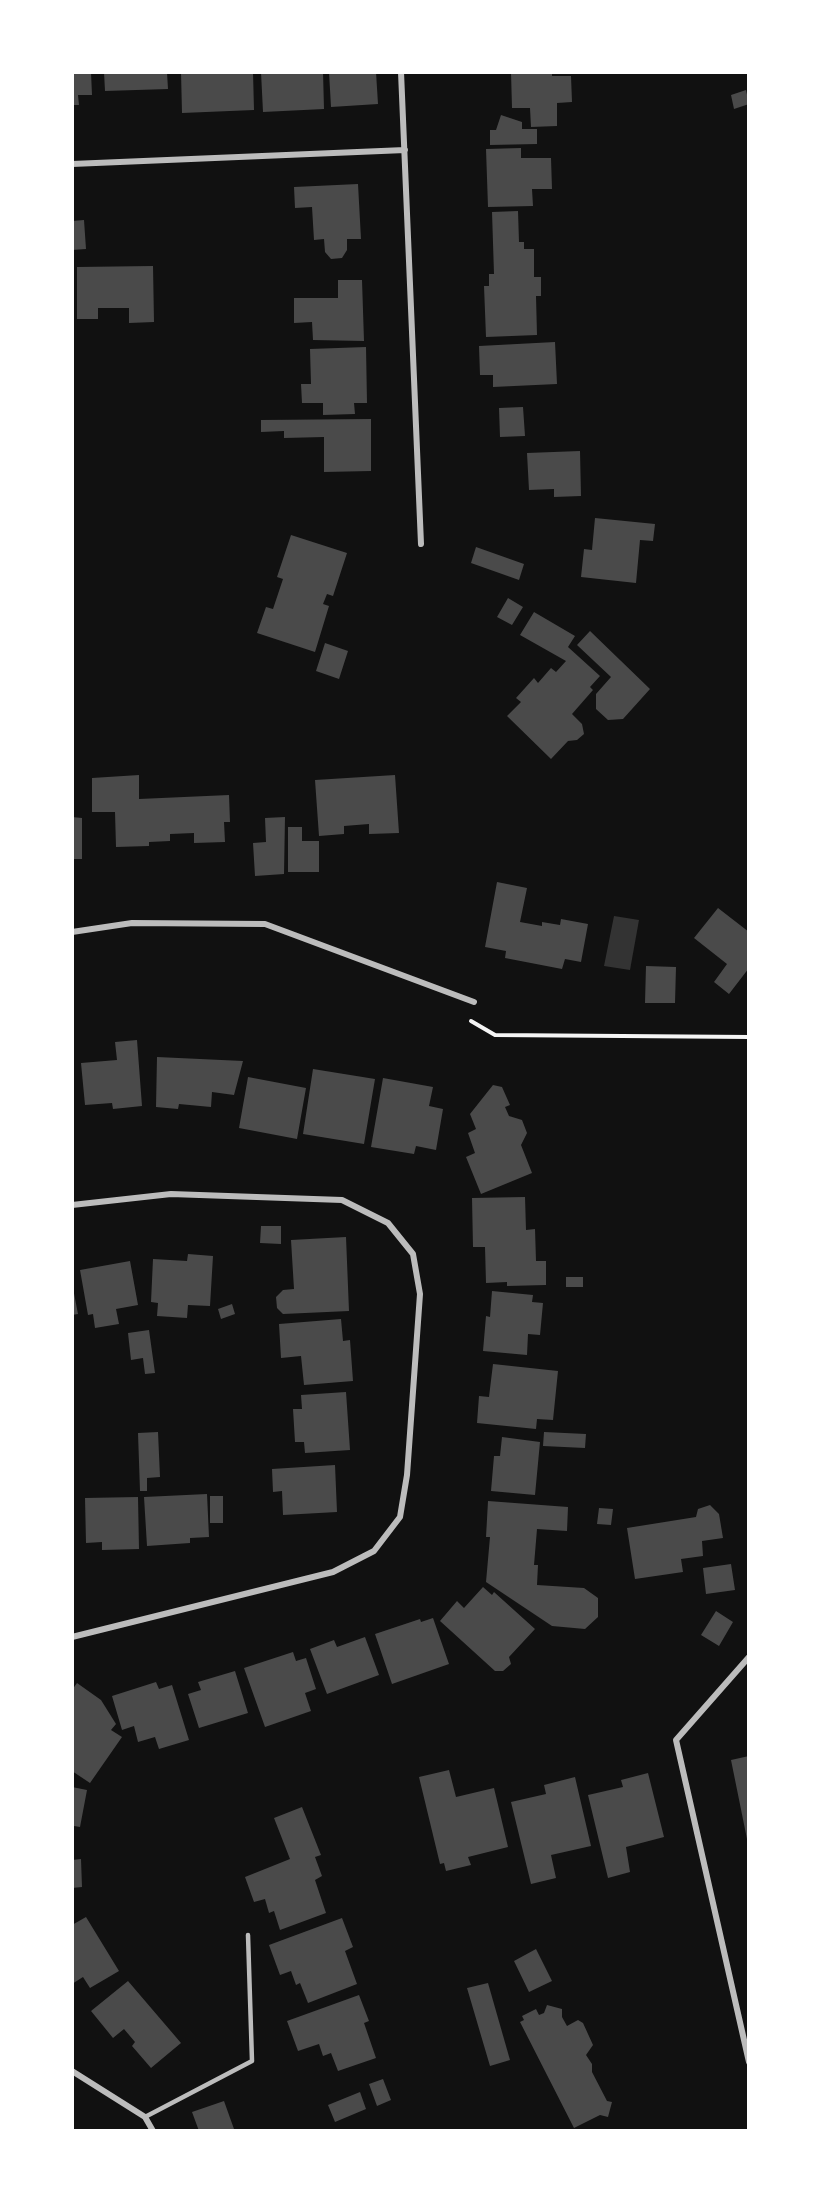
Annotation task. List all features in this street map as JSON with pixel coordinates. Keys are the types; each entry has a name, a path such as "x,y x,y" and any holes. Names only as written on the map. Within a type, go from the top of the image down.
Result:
{"street":[{"path":"401,72 421,544"},
{"path":"72,164 405,150"},
{"path":"72,932 132,923 265,924 474,1002"},
{"path":"72,1204 171,1194 342,1200 388,1223 413,1254 420,1294 407,1475 400,1517 374,1551 333,1572 72,1637"},
{"path":"749,1658 676,1740 749,2062"},
{"path":"72,2071 145,2117 153,2131"}],"lane":[{"path":"145,2117 252,2061 248,1935"}],"path":[{"path":"467,1018 495,1035 749,1037"}],"shaded area":[{"path":"614,916 639,920 630,970 604,966"}],"building":[{"path":"72,72 91,72 92,95 78,95 79,105 72,105"},
{"path":"104,72 167,72 168,89 105,91"},
{"path":"181,72 253,72 254,110 182,113"},
{"path":"261,72 323,72 324,109 263,112"},
{"path":"329,72 376,72 378,104 331,107"},
{"path":"511,72 552,72 552,76 571,76 572,102 557,103 557,126 531,127 530,108 512,108"},
{"path":"746,90 749,104 734,109 731,95"},
{"path":"501,115 522,122 522,129 537,129 537,144 490,145 490,130 496,130"},
{"path":"521,148 521,158 551,158 552,189 532,189 533,206 488,207 486,149"},
{"path":"358,184 361,239 347,239 347,250 342,258 331,259 325,252 324,239 314,240 312,207 295,208 294,187"},
{"path":"518,211 519,242 524,242 524,249 534,249 534,277 541,277 541,296 536,296 537,335 486,337 484,286 489,286 489,274 494,274 492,212"},
{"path":"84,220 86,249 72,250 72,221"},
{"path":"153,266 154,322 129,323 129,308 98,308 98,319 77,319 77,267"},
{"path":"338,280 362,280 364,341 313,340 312,322 294,323 294,298 338,298"},
{"path":"555,342 557,384 493,387 493,375 480,375 479,346"},
{"path":"366,347 367,403 354,403 355,414 323,415 323,403 302,403 301,384 311,384 310,349"},
{"path":"523,407 525,436 500,437 499,408"},
{"path":"371,419 371,471 324,472 324,437 284,438 284,431 261,432 261,420"},
{"path":"580,451 581,496 554,497 554,489 529,490 527,453"},
{"path":"595,518 655,524 653,541 640,540 636,583 581,577 584,549 592,550"},
{"path":"291,535 347,553 333,596 327,594 323,604 329,606 315,652 257,633 266,607 273,609 283,579 277,577"},
{"path":"476,547 524,564 519,580 471,563"},
{"path":"508,598 523,607 512,625 497,617"},
{"path":"534,612 575,636 568,647 600,676 590,687 593,690 572,714 582,724 584,734 577,740 568,741 551,759 507,716 521,702 516,698 534,678 538,683 551,668 556,672 566,661 520,635"},
{"path":"590,631 650,689 623,719 608,720 596,709 596,694 611,677 577,645"},
{"path":"325,643 348,651 339,679 316,671"},
{"path":"139,775 139,799 229,795 230,822 224,822 225,842 194,843 194,833 170,834 170,841 149,842 149,846 116,847 115,812 92,812 92,778"},
{"path":"395,775 399,833 369,834 369,824 344,826 344,834 319,836 315,780"},
{"path":"72,817 82,818 82,859 72,859"},
{"path":"285,817 284,874 255,876 253,843 266,842 265,818"},
{"path":"288,827 302,827 302,841 319,841 319,872 288,872"},
{"path":"497,882 527,888 520,922 542,926 542,922 560,925 561,919 588,924 581,962 565,959 562,969 505,958 506,951 485,947"},
{"path":"718,908 749,932 749,968 729,994 714,982 727,964 694,938"},
{"path":"646,966 676,967 675,1003 645,1003"},
{"path":"137,1040 142,1106 113,1109 112,1103 85,1105 81,1063 117,1060 115,1042"},
{"path":"157,1057 243,1061 234,1095 212,1092 211,1107 179,1104 178,1109 156,1107"},
{"path":"313,1069 375,1079 364,1144 303,1134"},
{"path":"248,1077 306,1088 297,1139 239,1128"},
{"path":"383,1078 433,1087 429,1106 443,1109 436,1150 416,1146 414,1154 371,1147"},
{"path":"493,1085 502,1087 510,1105 505,1107 509,1116 522,1120 527,1133 521,1145 532,1173 481,1194 466,1157 475,1153 468,1133 476,1129 470,1114"},
{"path":"525,1197 526,1230 535,1229 536,1261 546,1261 546,1285 507,1286 507,1282 486,1283 485,1247 473,1247 472,1198"},
{"path":"261,1226 281,1226 281,1244 260,1243"},
{"path":"346,1237 349,1311 283,1314 277,1308 276,1297 283,1290 294,1289 291,1240"},
{"path":"188,1254 213,1256 210,1306 188,1305 187,1318 157,1316 158,1303 151,1302 153,1259 187,1261"},
{"path":"130,1261 138,1305 116,1309 119,1324 95,1328 93,1314 88,1315 80,1270"},
{"path":"566,1277 583,1277 583,1287 566,1287"},
{"path":"72,1283 78,1314 72,1315"},
{"path":"492,1291 533,1295 532,1302 543,1303 540,1335 528,1334 527,1355 483,1351 486,1316 490,1317"},
{"path":"232,1304 235,1314 221,1319 218,1309"},
{"path":"341,1319 343,1341 350,1340 353,1381 304,1385 301,1356 281,1358 279,1324"},
{"path":"149,1330 155,1373 145,1374 143,1358 131,1360 128,1333"},
{"path":"493,1364 558,1371 553,1420 537,1419 536,1429 477,1423 479,1396 489,1397"},
{"path":"346,1392 350,1450 305,1453 304,1442 295,1442 293,1409 302,1409 301,1395"},
{"path":"158,1432 160,1477 147,1478 147,1491 140,1491 138,1433"},
{"path":"544,1432 586,1434 585,1448 543,1446"},
{"path":"502,1437 540,1442 535,1495 491,1491 494,1456 500,1456"},
{"path":"335,1465 337,1512 283,1515 282,1491 273,1492 272,1469"},
{"path":"207,1494 209,1537 190,1538 190,1543 147,1546 144,1497"},
{"path":"210,1496 223,1496 223,1523 210,1523"},
{"path":"138,1497 139,1549 102,1550 102,1542 86,1543 85,1498"},
{"path":"488,1501 568,1507 567,1531 537,1529 534,1565 538,1565 537,1585 584,1588 598,1598 598,1617 585,1629 552,1626 486,1582 490,1537 486,1537"},
{"path":"710,1505 719,1514 723,1538 702,1541 703,1556 681,1559 683,1572 635,1579 627,1528 696,1517 698,1509"},
{"path":"599,1508 613,1509 611,1525 597,1524"},
{"path":"731,1564 735,1590 706,1594 703,1568"},
{"path":"483,1587 492,1595 494,1592 535,1629 509,1657 511,1664 503,1671 495,1671 440,1621 457,1601 464,1608"},
{"path":"716,1611 733,1622 719,1646 701,1635"},
{"path":"433,1618 449,1664 392,1684 375,1634 420,1619 421,1622"},
{"path":"365,1637 379,1675 327,1694 310,1649 334,1640 337,1647"},
{"path":"293,1652 296,1661 306,1658 316,1689 305,1693 311,1711 265,1727 244,1668"},
{"path":"235,1671 248,1713 199,1728 188,1694 201,1690 198,1682"},
{"path":"156,1682 159,1689 172,1685 189,1740 159,1749 155,1737 138,1742 134,1726 122,1730 112,1696"},
{"path":"77,1683 101,1700 116,1724 111,1730 122,1737 90,1783 72,1771 72,1690"},
{"path":"749,1756 749,1843 748,1844 731,1760"},
{"path":"449,1770 456,1797 494,1788 508,1847 468,1857 471,1865 446,1871 444,1863 440,1864 419,1777"},
{"path":"648,1773 664,1837 626,1847 630,1872 608,1878 588,1795 623,1787 621,1780"},
{"path":"575,1777 591,1846 551,1855 556,1878 531,1884 511,1802 546,1794 544,1785"},
{"path":"72,1787 87,1790 80,1827 74,1826 73,1831"},
{"path":"302,1807 321,1855 315,1857 322,1876 315,1880 326,1913 280,1930 274,1911 269,1913 265,1899 254,1902 245,1877 290,1859 274,1818"},
{"path":"81,1859 82,1887 72,1888 72,1860"},
{"path":"86,1917 119,1971 90,1988 83,1977 72,1984 72,1925"},
{"path":"342,1918 353,1947 345,1951 357,1984 308,2003 300,1983 296,1985 291,1971 280,1975 269,1945"},
{"path":"536,1949 552,1981 529,1992 514,1961"},
{"path":"128,1981 181,2043 151,2068 132,2046 135,2042 124,2029 113,2038 91,2011"},
{"path":"488,1983 510,2060 490,2066 467,1988"},
{"path":"359,1995 369,2021 364,2023 376,2058 338,2071 331,2053 323,2056 319,2044 298,2051 287,2021"},
{"path":"547,2005 562,2009 562,2017 567,2026 578,2020 583,2023 593,2045 586,2055 592,2064 592,2072 607,2101 612,2102 608,2117 600,2115 574,2128 520,2022 524,2020 522,2016 536,2009 539,2015 544,2013"},
{"path":"383,2079 391,2100 377,2106 369,2084"},
{"path":"360,2092 366,2109 335,2122 328,2105"},
{"path":"224,2101 234,2129 199,2131 192,2112"}]}
